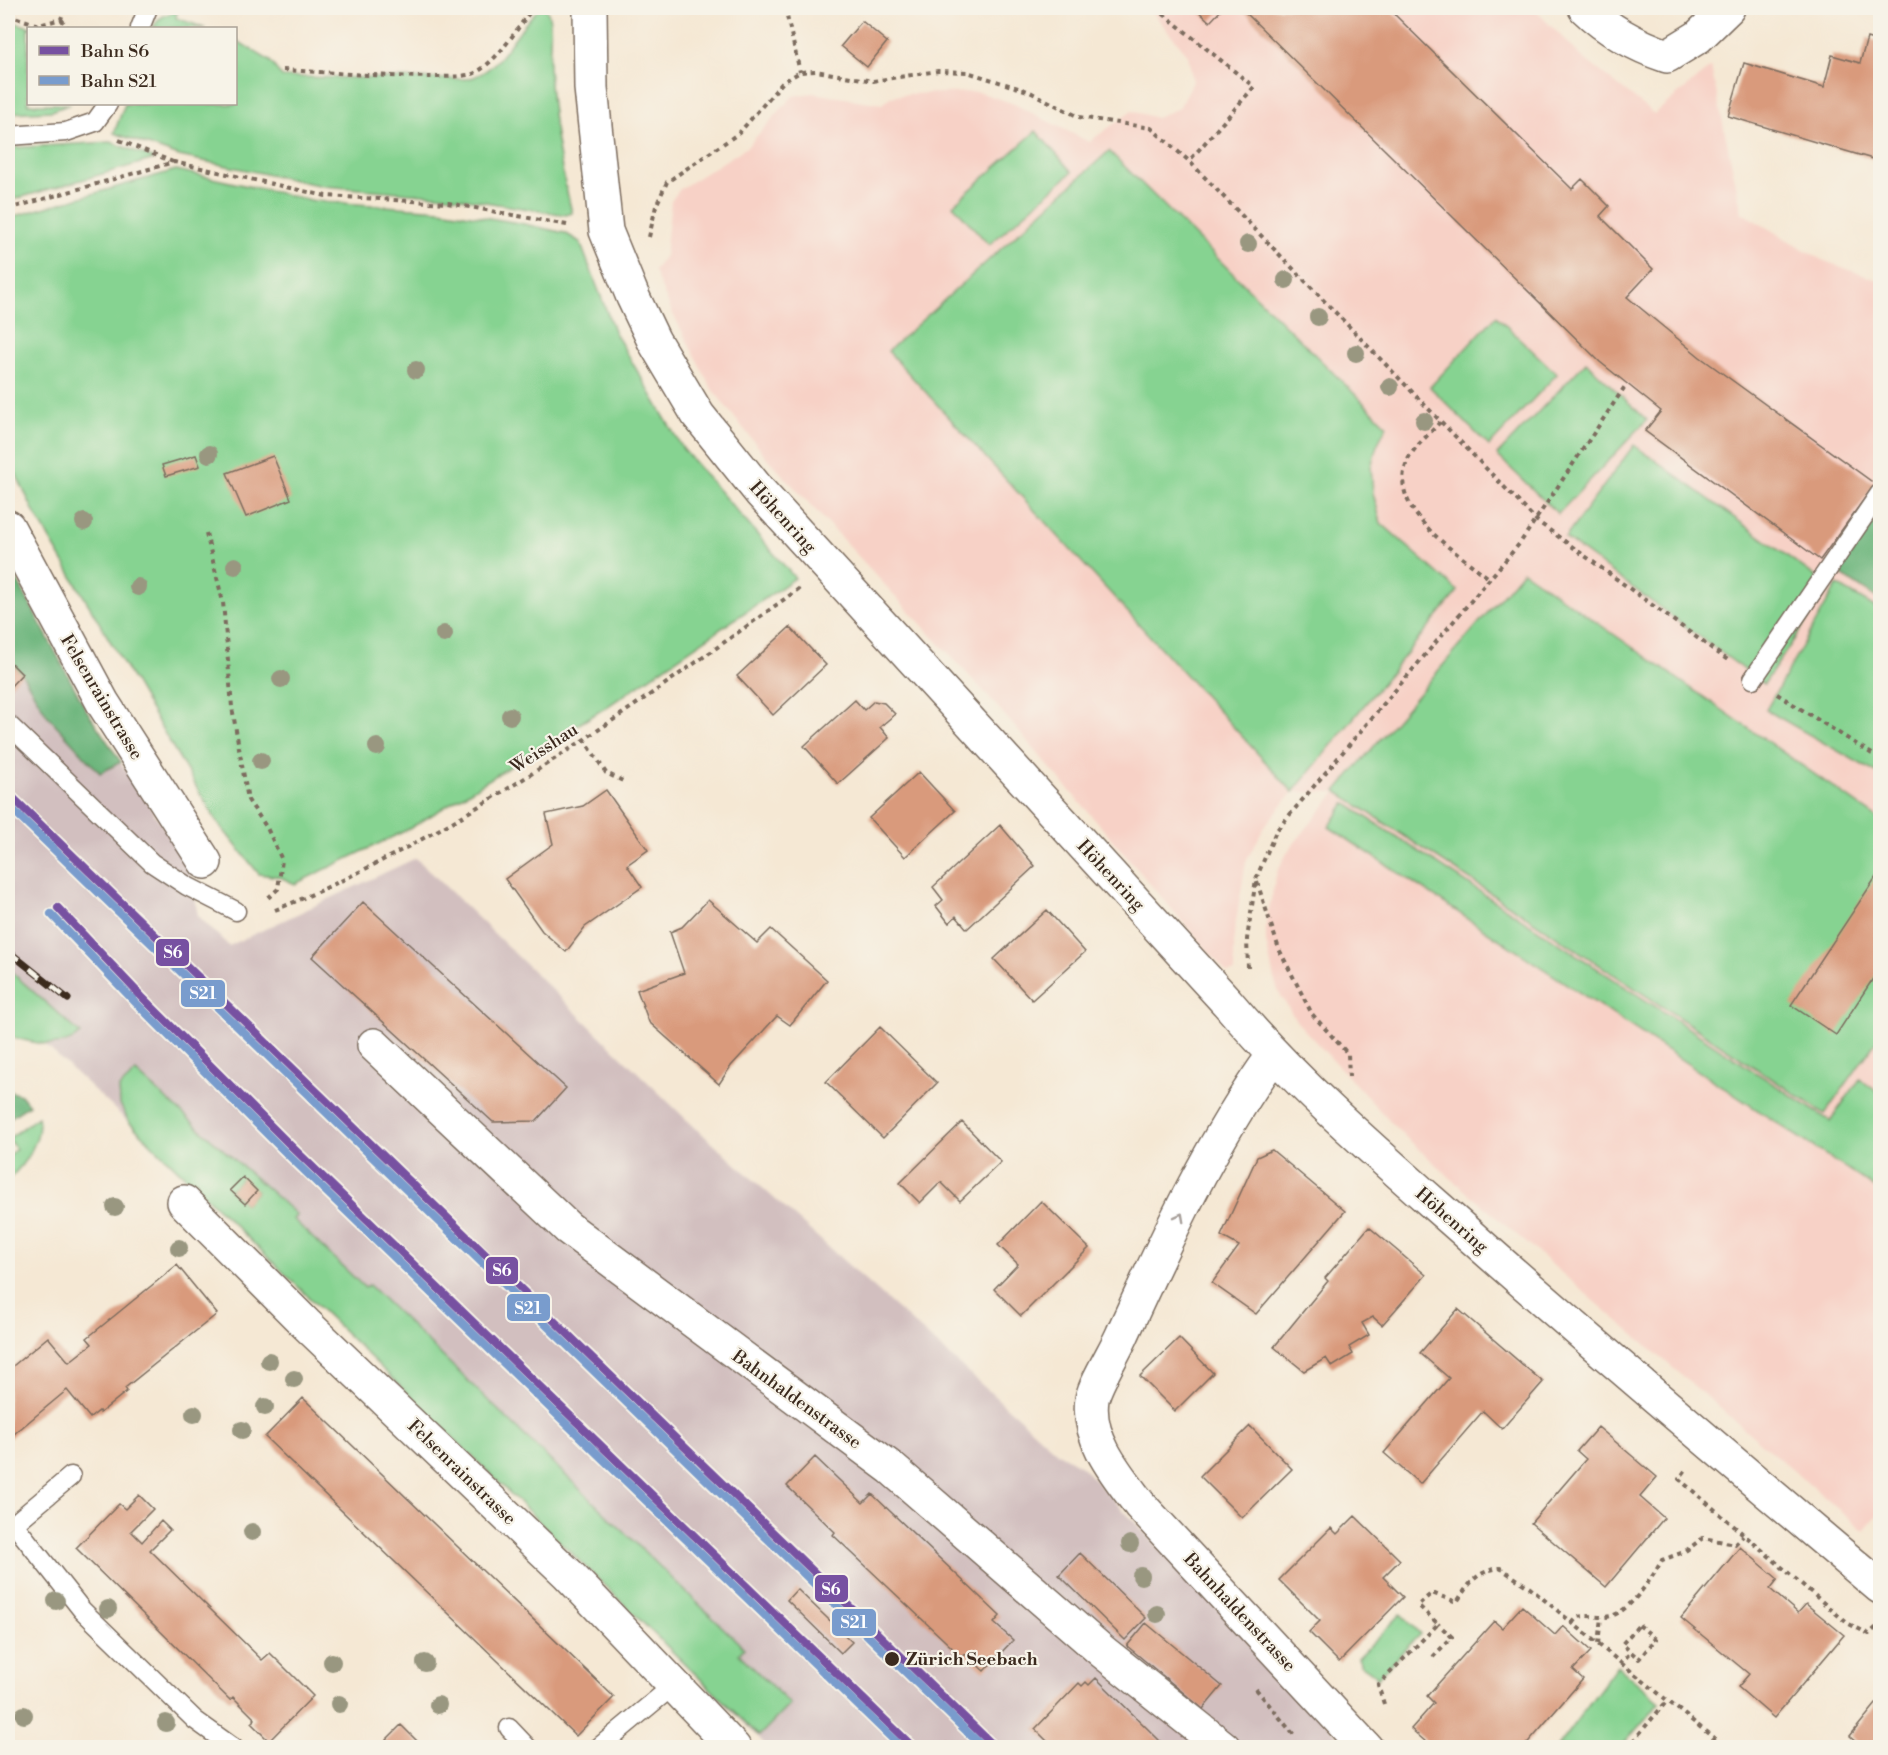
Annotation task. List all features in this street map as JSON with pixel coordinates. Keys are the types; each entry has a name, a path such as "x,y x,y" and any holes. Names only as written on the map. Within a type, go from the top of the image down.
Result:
{"street":[{"name":"Höhenring","path":"590,8 591,88 606,231 654,341 699,415 759,492 1227,1002 1273,1056 1326,1109 1576,1329 1881,1587"},
{"path":"1585,8 1601,24 1637,46 1667,56 1698,37 1728,8"},
{"name":"Felsenrainstrasse","path":"8,527 103,703 205,862"},
{"name":"Bahnhaldenstrasse","path":"374,1045 568,1228 891,1468 1103,1652 1224,1748"},
{"name":"Bahnhaldenstrasse","path":"1273,1056 1247,1091 1152,1269 1092,1399 1094,1428 1110,1466 1140,1505 1366,1748"},
{"name":"Felsenrainstrasse","path":"184,1202 306,1324 568,1574 734,1748"}],"lane":[{"path":"140,27 148,8"},
{"path":"8,136 66,132 95,122 107,105"},
{"path":"1753,679 1881,492"},
{"path":"8,724 152,863 187,886 236,911"},
{"path":"71,1476 14,1524 82,1610 195,1720 234,1748"},
{"path":"598,1748 675,1685"},
{"path":"509,1728 528,1748"}],"path":[{"path":"61,19 65,8"},
{"path":"283,70 427,76 474,74 490,62 533,8"},
{"path":"785,8 800,72"},
{"path":"1156,8 1254,87 1189,161"},
{"path":"8,15 39,25 61,19"},
{"path":"61,19 67,27"},
{"path":"650,235 656,206 667,182 739,133 783,82 800,72 816,72 873,81 938,70 968,72 1028,91 1079,117 1151,128 1189,161 1538,521 1753,679 1881,759"},
{"path":"115,138 174,162 326,196 448,203 563,225 573,224"},
{"path":"8,209 174,162"},
{"path":"1248,974 1247,939 1256,879 1276,831 1538,521 1626,385"},
{"path":"1440,422 1407,461 1404,478 1407,498 1417,518 1490,579"},
{"path":"206,533 223,602 232,707 248,800 267,828 282,860 278,889 268,897"},
{"name":"Weisshau","path":"275,910 399,852 458,819 584,739 805,585"},
{"path":"584,739 606,773 625,782"},
{"path":"1256,879 1279,949 1312,1014 1348,1054 1349,1078"},
{"path":"1682,1475 1678,1479 1743,1536 1862,1633 1869,1634 1881,1623"},
{"path":"1572,1623 1578,1617 1585,1615 1612,1616 1620,1611 1651,1581 1662,1560 1684,1552 1703,1538 1735,1545 1743,1536"},
{"path":"1433,1657 1452,1637 1418,1605 1432,1593 1457,1602 1471,1579 1487,1570 1500,1568 1530,1588 1726,1748"},
{"path":"1598,1644 1601,1617"},
{"path":"1384,1704 1378,1685 1438,1624"},
{"path":"1639,1625 1656,1640 1639,1659 1631,1652 1622,1644 1639,1625"},
{"path":"1622,1663 1631,1652"},
{"path":"1249,1680 1294,1735"},
{"path":"1627,1748 1667,1701"},
{"path":"945,1743 950,1748"}],"shaded area":[{"path":"1149,8 1533,8 1582,57 1654,114 1711,67 1742,213 1822,260 1880,281 1880,514 1838,572 1880,600 1880,1512 1864,1531 1455,1182 1399,1131 1297,1022 1279,993 1274,979 1266,942 1266,922 1277,872 1288,851 1336,792 1293,792 1266,824 1246,861 1234,933 1234,972 1227,973 989,697 767,458 712,389 672,312 654,271 665,256 671,201 680,189 747,147 793,96 813,93 882,104 890,97 908,94 978,92 1012,103 1089,142 1132,111 1156,118 1179,108 1193,82 1188,55"},
{"path":"8,563 87,712 189,866 198,916 229,946 416,858 690,1123 1058,1453 1081,1466 1349,1747 768,1747 357,1343 123,1117 8,1010"}],"green space":[{"path":"540,8 545,8 548,12 549,66 554,122 572,213 566,215 448,196 323,186 179,156 114,133 125,105 237,105 237,41 270,61 282,77 467,79 490,68"},
{"path":"177,12 176,18 202,27 154,27 169,14"},
{"path":"8,21 30,27 27,27 27,105 68,105 51,111 8,113"},
{"path":"1036,131 1072,172 989,245 953,205"},
{"path":"111,142 155,159 8,201 8,148"},
{"path":"1109,151 1387,426 1377,445 1371,467 1373,493 1381,523 1458,591 1293,792 888,351"},
{"path":"176,170 315,201 440,210 519,223 565,233 580,242 615,333 683,449 795,578 608,706 409,829 295,884 280,877 259,874 217,822 35,514 8,457 8,218"},
{"path":"1496,316 1557,374 1489,446 1430,387"},
{"path":"1586,362 1647,420 1558,514 1497,455"},
{"path":"1634,445 1830,587 1764,684 1565,538"},
{"path":"1880,514 1880,600 1837,572"},
{"path":"8,563 87,711 121,762 100,773 47,715 22,674 8,660"},
{"path":"1523,571 1880,820 1880,1036 1825,1114 1336,791"},
{"path":"1837,585 1880,610 1880,775 1766,710"},
{"path":"1345,803 1830,1121 1860,1079 1880,1094 1880,1191 1329,827"},
{"path":"8,969 81,1034 72,1040 54,1044 36,1043 8,1036"},
{"path":"136,1072 297,1215 293,1219 365,1288 369,1285 744,1648 739,1654 790,1704 759,1736 129,1122 120,1104 119,1088","holes":["242,1178 257,1191 245,1204 230,1190"]},
{"path":"8,1091 21,1095 29,1105 8,1119"},
{"path":"38,1117 38,1134 35,1143 26,1159 8,1180 8,1157 16,1149 8,1139"},
{"path":"1401,1614 1420,1634 1376,1679 1375,1675 1361,1665 1358,1658"},
{"path":"1617,1666 1660,1702 1621,1747 1557,1747"}],"building":[{"path":"1195,8 1223,8 1210,22"},
{"path":"1241,8 1388,8 1572,189 1582,179 1609,206 1600,216 1653,269 1627,297 1700,357 1875,484 1820,560 1645,431 1661,411 1600,362"},
{"path":"862,21 887,42 867,67 841,46"},
{"path":"1867,38 1880,42 1880,145 1876,160 1728,116 1744,63 1824,87 1832,55 1860,63"},
{"path":"196,455 200,466 166,476 162,465"},
{"path":"273,456 291,499 246,517 227,473"},
{"path":"790,627 826,665 773,715 737,676"},
{"path":"8,660 22,674 8,689"},
{"path":"855,700 864,710 874,701 884,703 895,714 880,727 889,738 838,784 804,746"},
{"path":"919,772 955,811 905,857 869,818"},
{"path":"606,790 648,850 627,865 642,887 585,927 566,952 542,931 505,879 553,844 546,814 583,806"},
{"path":"1000,825 1035,866 967,929 956,916 949,923 936,906 943,900 933,887"},
{"path":"1880,871 1880,968 1836,1035 1791,1005"},
{"path":"708,900 757,943 771,929 827,980 790,1025 777,1016 731,1066 719,1084 649,1022 637,990 684,973 670,932 682,927"},
{"path":"363,902 566,1088 536,1121 493,1122 312,957"},
{"path":"1047,910 1085,952 1032,1000 994,959"},
{"path":"880,1027 937,1083 883,1138 826,1082"},
{"path":"962,1122 1001,1162 960,1201 941,1182 920,1203 900,1183"},
{"path":"1272,1150 1345,1211 1256,1314 1212,1283 1239,1246 1221,1236 1257,1157"},
{"path":"243,1177 257,1191 245,1204 230,1190"},
{"path":"1041,1201 1089,1248 1021,1316 994,1289 1018,1264 998,1245"},
{"path":"1369,1227 1426,1275 1382,1325 1373,1317 1362,1323 1369,1335 1349,1347 1353,1354 1332,1367 1326,1358 1304,1371 1274,1347 1328,1281 1325,1278"},
{"path":"177,1265 217,1314 125,1388 127,1391 100,1413 99,1411 90,1418 67,1390 8,1439 8,1370 48,1337 69,1362 92,1344 87,1338"},
{"path":"1458,1309 1543,1382 1502,1429 1483,1411 1420,1484 1384,1453 1449,1378 1420,1353"},
{"path":"1179,1338 1213,1373 1175,1411 1140,1376"},
{"path":"303,1398 614,1697 576,1736 265,1437"},
{"path":"1250,1426 1292,1469 1242,1518 1200,1476"},
{"path":"1598,1427 1657,1477 1640,1497 1664,1518 1606,1587 1531,1523 1586,1459 1577,1451"},
{"path":"815,1457 863,1503 872,1494 1000,1616 994,1623 1013,1640 984,1671 965,1654 962,1657 833,1535 835,1532 787,1486"},
{"path":"139,1495 153,1509 131,1531 142,1542 161,1521 170,1530 150,1550 262,1660 270,1653 313,1696 269,1741 251,1723 255,1719 233,1697 230,1700 76,1548 119,1504 125,1509"},
{"path":"1355,1516 1400,1560 1383,1577 1403,1597 1339,1662 1309,1632 1320,1621 1279,1580 1331,1528 1337,1534"},
{"path":"1740,1547 1778,1579 1770,1589 1798,1613 1806,1604 1844,1635 1774,1718 1738,1687 1749,1674 1681,1618"},
{"path":"1080,1553 1146,1618 1125,1640 1059,1575"},
{"path":"797,1589 852,1642 841,1653 787,1600"},
{"path":"1522,1606 1555,1635 1563,1626 1591,1651 1573,1670 1583,1679 1523,1748 1433,1748 1411,1729 1434,1703 1427,1696 1494,1621 1502,1628"},
{"path":"1146,1623 1222,1686 1203,1709 1127,1646"},
{"path":"1096,1678 1167,1748 1054,1748 1035,1729 1079,1683 1082,1686 1086,1682 1089,1685"},
{"path":"1880,1699 1880,1748 1864,1748 1850,1736"},
{"path":"401,1725 424,1748 378,1748"}],"railway":[{"path":"8,951 68,999"}],"rail line":[{"name":"S6","path":"8,793 996,1748"},
{"name":"S21","path":"8,805 984,1748"},
{"name":"S6","path":"58,908 142,997 289,1144 914,1748"},
{"name":"S21","path":"51,914 283,1150 902,1748"}],"place":[{"name":"Zürich Seebach","path":"892,1659"}]}
